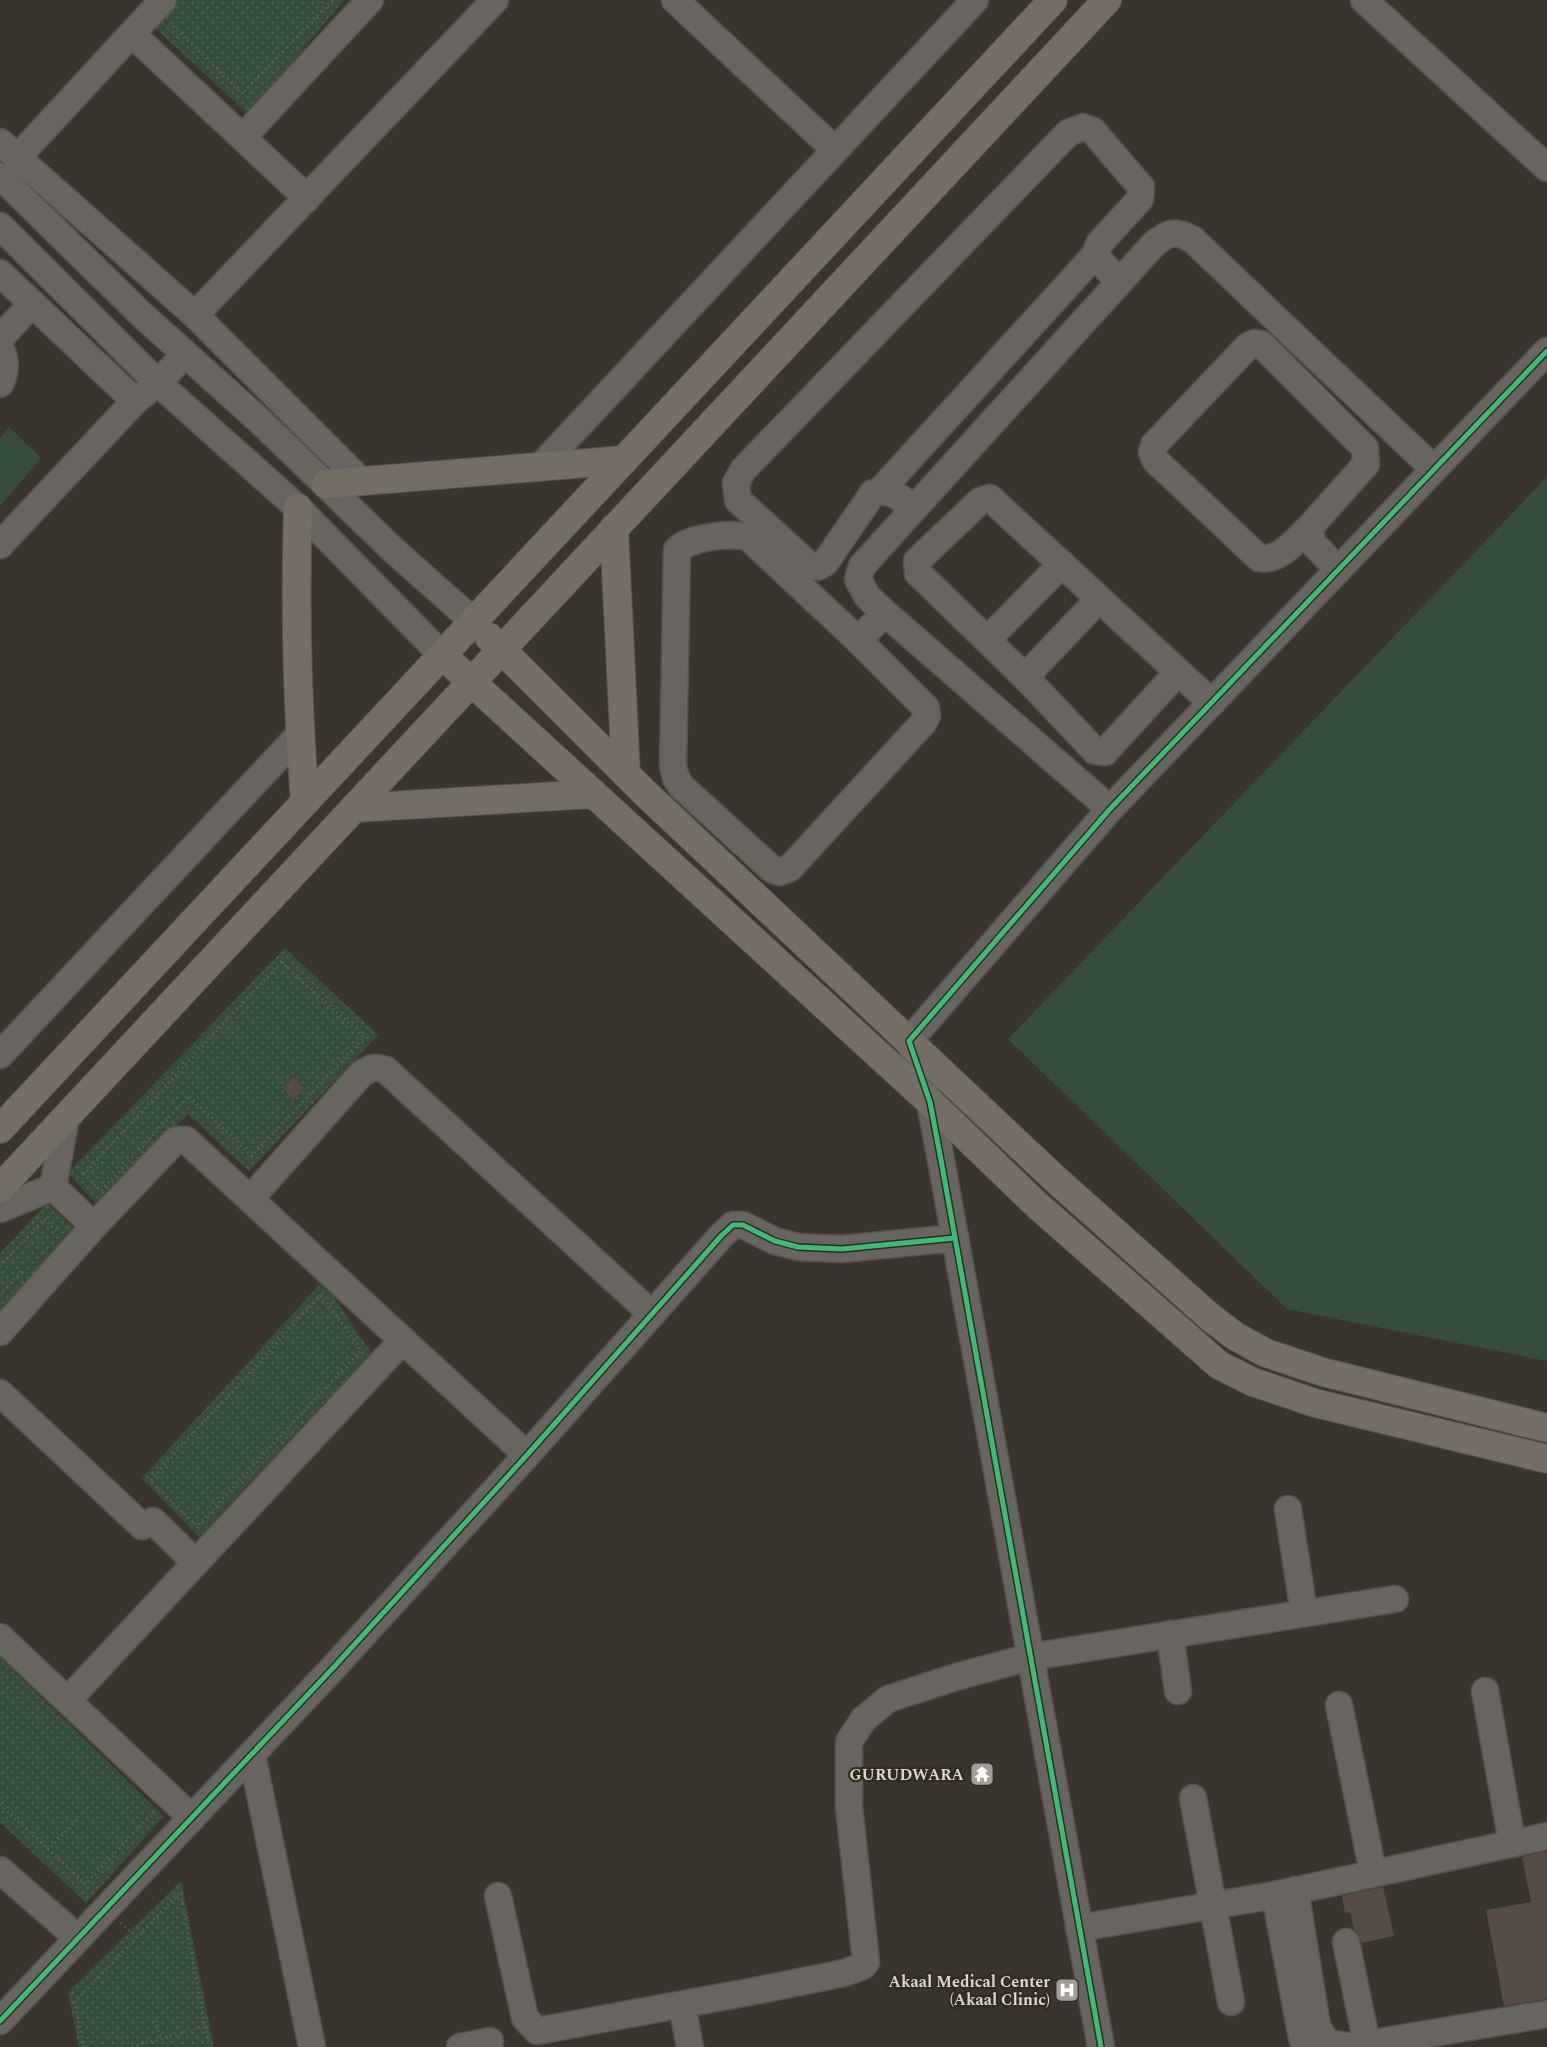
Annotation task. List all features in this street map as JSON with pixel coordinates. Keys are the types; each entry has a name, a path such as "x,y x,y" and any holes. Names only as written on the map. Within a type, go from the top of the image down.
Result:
{"main road":[{"path":"0,1129 1053,0"},
{"path":"0,1188 1108,0"},
{"path":"326,484 624,460"},
{"path":"298,508 296,570 300,734 305,801"},
{"path":"614,528 626,774"},
{"path":"473,621 626,774 1053,1177 1210,1317 1235,1336 1266,1353 1323,1372 1547,1428"},
{"path":"442,655 930,1102 1037,1205 1219,1365 1253,1382 1315,1403 1547,1459"},
{"path":"354,808 593,794"}],"street":[{"path":"242,137 370,0"},
{"path":"195,315 495,0"},
{"path":"675,0 834,149"},
{"path":"540,467 834,149 975,0"},
{"path":"1364,0 1547,168"},
{"path":"6,159 132,34 165,11"},
{"path":"132,34 307,198"},
{"path":"880,491 1095,254 1099,244 1140,200 1141,186 1093,130 1083,127 1068,133 742,470 736,483 738,500 809,565 817,566 825,563 873,493 880,491 895,493 914,508"},
{"path":"6,159 195,315 361,481"},
{"path":"6,159 142,315 261,422 391,548 473,621"},
{"path":"0,226 158,383 298,508 442,655"},
{"path":"1110,809 885,613 868,596 858,579 862,566 1119,282 1165,235 1180,233 1192,238 1434,469"},
{"path":"1095,254 1119,282"},
{"path":"3,284 32,304 135,401"},
{"path":"0,338 32,304"},
{"path":"1261,344 1365,448 1366,464 1309,528 1280,554 1272,558 1259,558 1155,460 1152,452 1154,445 1248,346 1261,344"},
{"path":"0,347 5,363 4,376 0,384"},
{"path":"1101,2047 930,1102 909,1041 1110,809 1547,351"},
{"path":"0,545 135,401 158,383 186,354"},
{"path":"1178,672 1105,752 1095,751 1025,677 918,573 917,561 980,501 990,498 1212,703"},
{"path":"1309,528 1312,542 1338,570"},
{"path":"734,534 749,538 858,640 926,708 927,716 923,723 790,868 779,872 773,870 688,792 676,778 673,766 677,550 689,542 734,534"},
{"path":"987,640 1062,564"},
{"path":"1025,677 1099,599"},
{"path":"858,640 885,613"},
{"path":"0,1056 300,734"},
{"path":"250,1199 362,1072 372,1067 380,1067 386,1070 652,1314"},
{"path":"53,1187 66,1117"},
{"path":"0,1332 94,1226 176,1140 186,1140 527,1455"},
{"path":"0,1209 53,1187"},
{"path":"53,1187 94,1226"},
{"path":"0,2022 252,1755 527,1455 722,1235 733,1226 743,1225 775,1241 798,1247 842,1249 955,1238"},
{"path":"68,1700 403,1340"},
{"path":"0,1393 147,1524 195,1562"},
{"path":"1288,1510 1304,1613"},
{"path":"498,1896 525,2018 537,2031 844,1973 863,1966 866,1962 849,1807 849,1742 863,1720 888,1700 956,1677 1030,1657 1395,1599"},
{"path":"1170,1634 1178,1690"},
{"path":"0,1637 192,1818"},
{"path":"1485,1691 1512,1842"},
{"path":"1339,1705 1373,1872"},
{"path":"252,1755 312,2047"},
{"path":"1193,1798 1231,2002"},
{"path":"1079,1928 1285,1893 1373,1872 1547,1836"},
{"path":"0,1870 78,1938"},
{"path":"1285,1893 1318,2026 1327,2043 1347,2046 1367,2044 1547,2014"},
{"path":"1285,1893 1302,2038 1306,2047"},
{"path":"1346,1942 1367,2044"},
{"path":"682,2005 690,2047"},
{"path":"1432,2047 1547,2030"},
{"path":"460,2047 490,2041"}],"path":[{"path":"165,11 242,94 332,0"},
{"path":"281,962 364,1037 252,1156 188,1096 101,1191 84,1174 281,962"},
{"path":"0,1266 44,1219 58,1232 52,1239"},
{"path":"0,1294 26,1267"},
{"path":"321,1295 362,1350 197,1526 150,1481 321,1295"},
{"path":"0,1805 86,1884 154,1812"},
{"path":"48,1850 77,1820"},
{"path":"84,2047 75,2002 180,1892 209,2047"},
{"path":"155,2022 161,2038"},
{"path":"132,2047 205,2026"}],"green space":[{"path":"173,0 344,0 249,115 151,24"},
{"path":"9,427 41,458 0,506 0,438"},
{"path":"1547,477 1547,1361 1287,1309 1008,1039"},
{"path":"285,948 378,1035 249,1171 188,1114 100,1208 68,1173"},
{"path":"47,1203 76,1230 0,1311 0,1253"},
{"path":"323,1281 371,1353 199,1537 142,1478"},
{"path":"0,1657 164,1816 86,1903 0,1822"},
{"path":"181,1881 214,2047 79,2047 68,1992"}],"building":[{"path":"294,1077 304,1088 293,1100 283,1088"},
{"path":"1547,1851 1547,1999 1504,2006 1486,1910 1531,1902 1522,1857"},
{"path":"1383,1887 1394,1936 1362,1943 1357,1932 1354,1930 1350,1912 1345,1913 1342,1896"}],"cycle path":[{"path":"1101,2047 930,1102 909,1041 1110,809 1547,351"},
{"path":"0,2021 333,1668 733,1225 743,1225 775,1241 798,1247 842,1249 955,1238"}],"place":[{"name":"GURUDWARA","path":"982,1774"},
{"name":"Akaal Medical Center (Akaal Clinic)","path":"1067,1990"}]}
